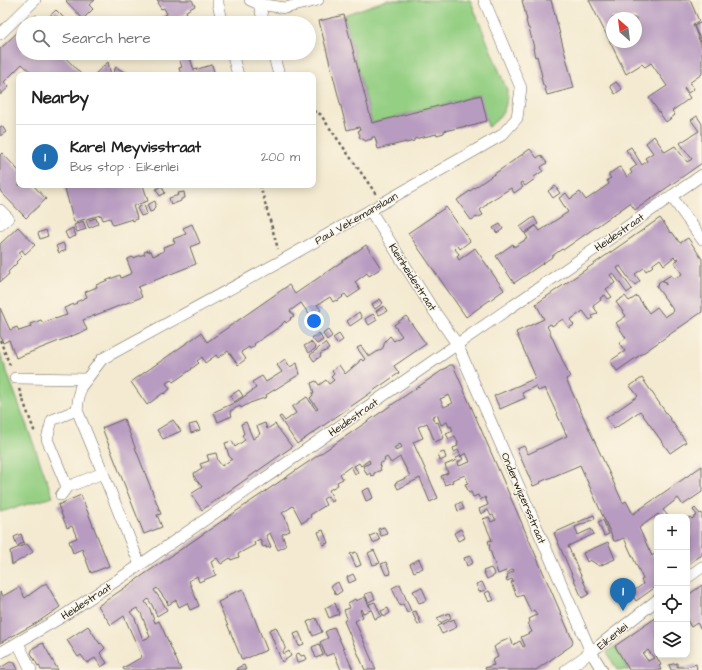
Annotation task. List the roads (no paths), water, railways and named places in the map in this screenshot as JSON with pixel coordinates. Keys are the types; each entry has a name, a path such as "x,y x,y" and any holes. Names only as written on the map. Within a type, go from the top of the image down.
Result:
{"street":[{"path":"19,16 35,0"},
{"path":"218,0 221,16"},
{"path":"255,2 285,8 318,0"},
{"name":"Paul Vekemanslaan","path":"77,410 80,388 102,359 281,261 502,135 517,118 521,88 484,0"},
{"path":"255,2 261,16"},
{"path":"0,34 16,18"},
{"path":"234,60 237,72"},
{"path":"274,60 277,72"},
{"name":"Heidestraat","path":"0,653 60,618 140,565 702,174"},
{"path":"671,196 702,238"},
{"path":"0,210 8,218 0,225"},
{"name":"Kleinheidestraat","path":"370,210 432,308 457,344"},
{"name":"Onderwijzersstraat","path":"457,344 592,652 602,670"},
{"path":"15,378 87,379"},
{"path":"104,473 64,491 47,439 52,420 77,410 104,473 140,565"},
{"path":"690,576 702,567"},
{"name":"Eikenlei","path":"566,670 592,652 654,602"},
{"path":"18,643 31,670"}],"place":[{"name":"Karel Meyvisstraat","path":"623,611"}]}
